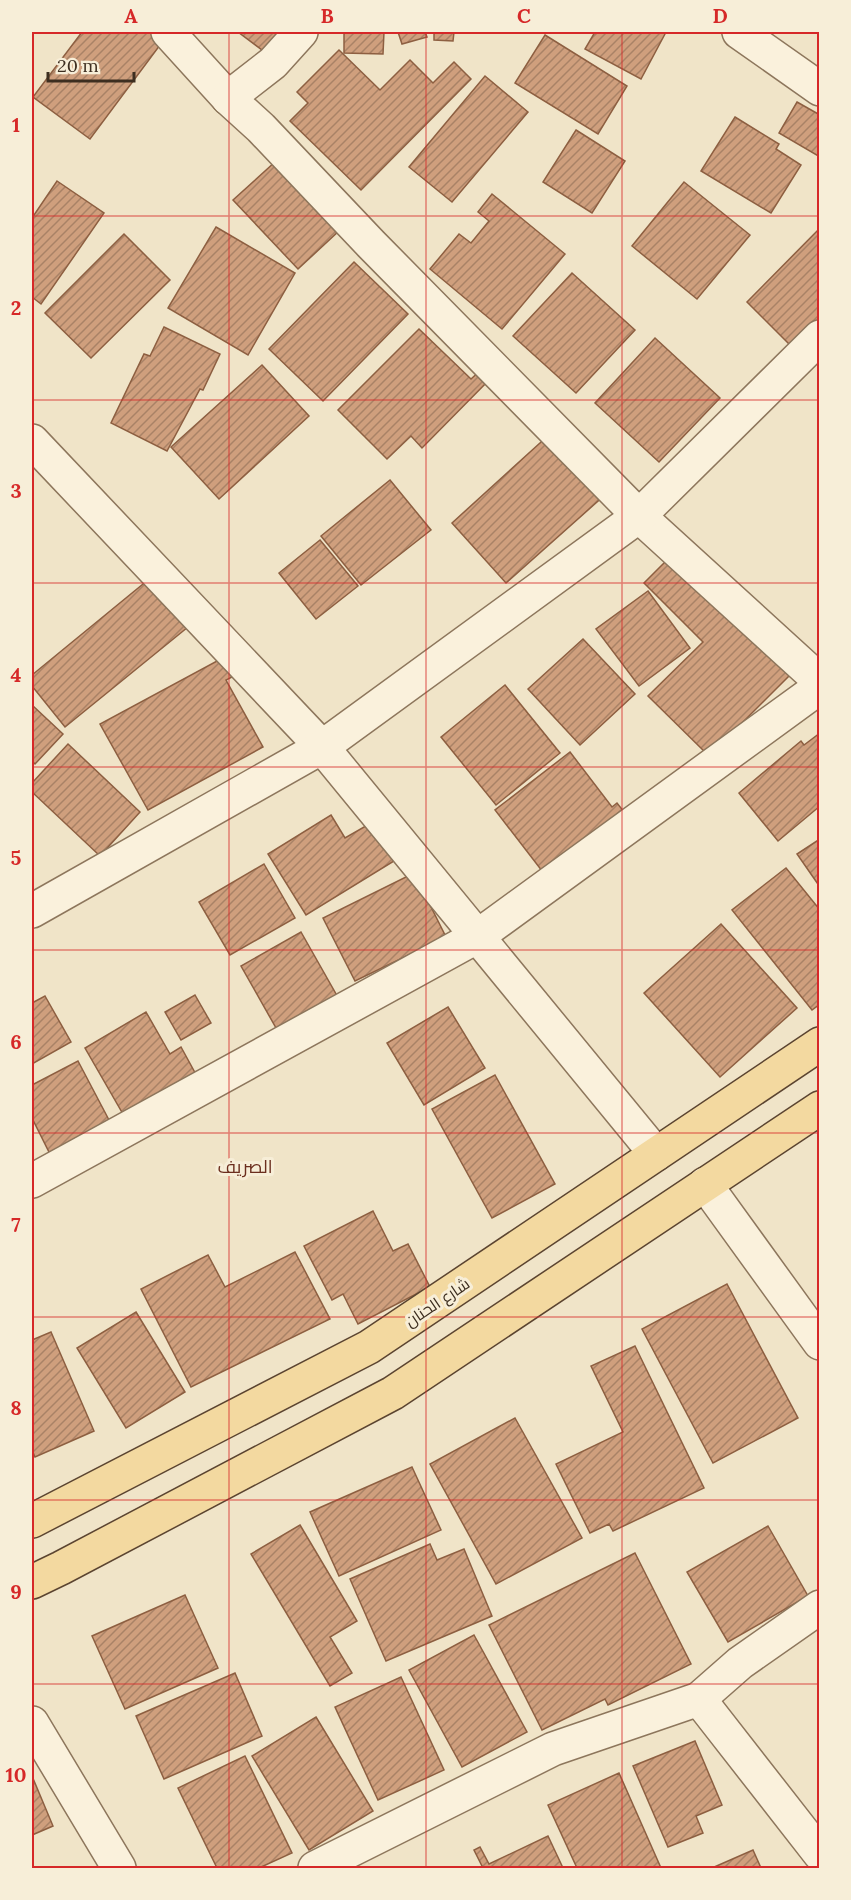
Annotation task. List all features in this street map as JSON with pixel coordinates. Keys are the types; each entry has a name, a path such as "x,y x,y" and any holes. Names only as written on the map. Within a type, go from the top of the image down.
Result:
{"main road":[{"name":"شارع الحنان","path":"32,1521 369,1347 819,1044"},
{"path":"32,1582 393,1393 819,1108"}],"street":[{"path":"168,32 228,98 261,128 371,244 639,516 819,681"},
{"path":"228,98 273,63 301,32"},
{"path":"740,32 819,89"},
{"path":"32,911 322,747 639,516 819,337"},
{"path":"32,441 322,747 656,1154"},
{"path":"32,1181 478,936 819,687"},
{"path":"705,1184 819,1343"},
{"path":"315,1869 553,1749 699,1699 740,1663 819,1607"},
{"path":"699,1699 819,1854"},
{"path":"32,1723 119,1869"}],"building":[{"path":"82,32 158,32 166,37 90,139 33,97"},
{"path":"238,32 289,32 270,56"},
{"path":"344,32 384,32 383,54 344,53"},
{"path":"398,32 425,32 427,37 402,44"},
{"path":"434,32 454,32 453,41 434,40"},
{"path":"595,32 666,32 641,79 585,49"},
{"path":"545,35 627,86 598,134 515,83"},
{"path":"339,50 380,90 410,60 433,83 454,62 471,79 361,190 290,121 308,103 297,92"},
{"path":"485,76 528,112 452,202 409,167"},
{"path":"797,102 820,115 820,157 779,133"},
{"path":"735,117 779,144 776,149 801,165 771,213 701,171"},
{"path":"576,130 625,161 592,213 543,182"},
{"path":"276,161 340,230 298,269 233,200"},
{"path":"57,181 104,213 41,304 32,297 32,218"},
{"path":"684,182 750,235 697,299 632,246"},
{"path":"492,194 565,254 502,329 430,269 459,234 471,243 489,221 478,212"},
{"path":"216,227 295,273 248,355 168,308"},
{"path":"820,228 820,320 792,347 747,302"},
{"path":"124,234 170,280 91,358 45,313"},
{"path":"354,262 408,314 323,401 269,349"},
{"path":"572,273 635,330 576,393 513,336"},
{"path":"164,327 220,354 203,390 200,389 167,451 111,423 144,354 150,356"},
{"path":"419,329 471,379 482,369 491,378 422,448 411,436 387,459 338,410"},
{"path":"655,338 720,398 659,462 595,403"},
{"path":"262,365 309,416 219,499 171,447"},
{"path":"551,433 606,494 506,583 452,523"},
{"path":"390,480 431,530 361,585 321,536"},
{"path":"320,540 358,586 316,619 279,573"},
{"path":"674,553 794,671 709,756 648,696 703,642 644,583"},
{"path":"154,575 193,623 65,727 32,686 32,675"},
{"path":"648,591 690,648 639,686 596,629"},
{"path":"583,639 635,694 580,745 528,689"},
{"path":"230,654 240,673 226,680 263,747 148,810 100,724"},
{"path":"505,685 560,753 496,805 441,737"},
{"path":"32,705 63,734 35,764 32,761"},
{"path":"820,733 820,806 778,841 739,793 801,741 804,745"},
{"path":"68,744 140,812 100,856 32,792 32,783"},
{"path":"570,752 612,807 617,803 629,818 549,880 495,810"},
{"path":"331,815 345,838 371,823 394,861 306,915 268,854"},
{"path":"820,839 820,887 797,854"},
{"path":"264,864 295,918 230,955 199,902"},
{"path":"786,868 820,910 820,1004 812,1010 732,910"},
{"path":"414,873 446,937 355,981 323,918"},
{"path":"721,924 797,1008 720,1077 644,993"},
{"path":"301,932 340,1001 280,1035 241,966"},
{"path":"195,995 211,1023 181,1040 165,1012"},
{"path":"45,996 71,1042 32,1064 32,1003"},
{"path":"448,1007 485,1068 424,1105 387,1043"},
{"path":"146,1012 170,1054 181,1047 199,1080 127,1121 85,1048"},
{"path":"78,1061 109,1120 55,1164 32,1118 32,1085"},
{"path":"495,1075 555,1184 492,1218 432,1109"},
{"path":"373,1211 393,1251 408,1244 430,1287 358,1324 343,1294 332,1300 304,1246"},
{"path":"295,1252 330,1319 191,1387 141,1289 208,1255 225,1287"},
{"path":"727,1284 798,1418 713,1463 642,1329"},
{"path":"136,1312 185,1392 126,1428 77,1348"},
{"path":"51,1332 94,1431 35,1457 32,1450 32,1340"},
{"path":"635,1346 704,1488 613,1531 609,1524 590,1533 556,1464 623,1432 591,1366"},
{"path":"515,1418 582,1538 496,1584 430,1464"},
{"path":"412,1467 441,1530 339,1576 310,1512"},
{"path":"300,1525 357,1621 330,1637 352,1673 330,1686 251,1554"},
{"path":"768,1526 808,1596 728,1642 687,1572"},
{"path":"430,1544 437,1560 464,1549 492,1616 386,1661 350,1579"},
{"path":"635,1553 691,1664 608,1705 605,1699 542,1730 489,1625"},
{"path":"185,1595 218,1668 125,1709 92,1636"},
{"path":"474,1635 527,1732 462,1767 409,1670"},
{"path":"235,1673 262,1736 164,1779 136,1716"},
{"path":"401,1677 444,1770 378,1800 335,1707"},
{"path":"316,1717 373,1811 309,1850 252,1756"},
{"path":"695,1741 722,1805 696,1816 703,1833 668,1847 633,1766"},
{"path":"245,1756 292,1853 259,1868 217,1868 178,1788"},
{"path":"619,1773 661,1868 577,1868 548,1805"},
{"path":"32,1776 53,1826 32,1835"},
{"path":"548,1836 563,1868 483,1868 474,1850 480,1847 489,1864"},
{"path":"753,1850 761,1868 712,1868"}],"district":[{"name":"الصريف","path":"245,1167"}]}
